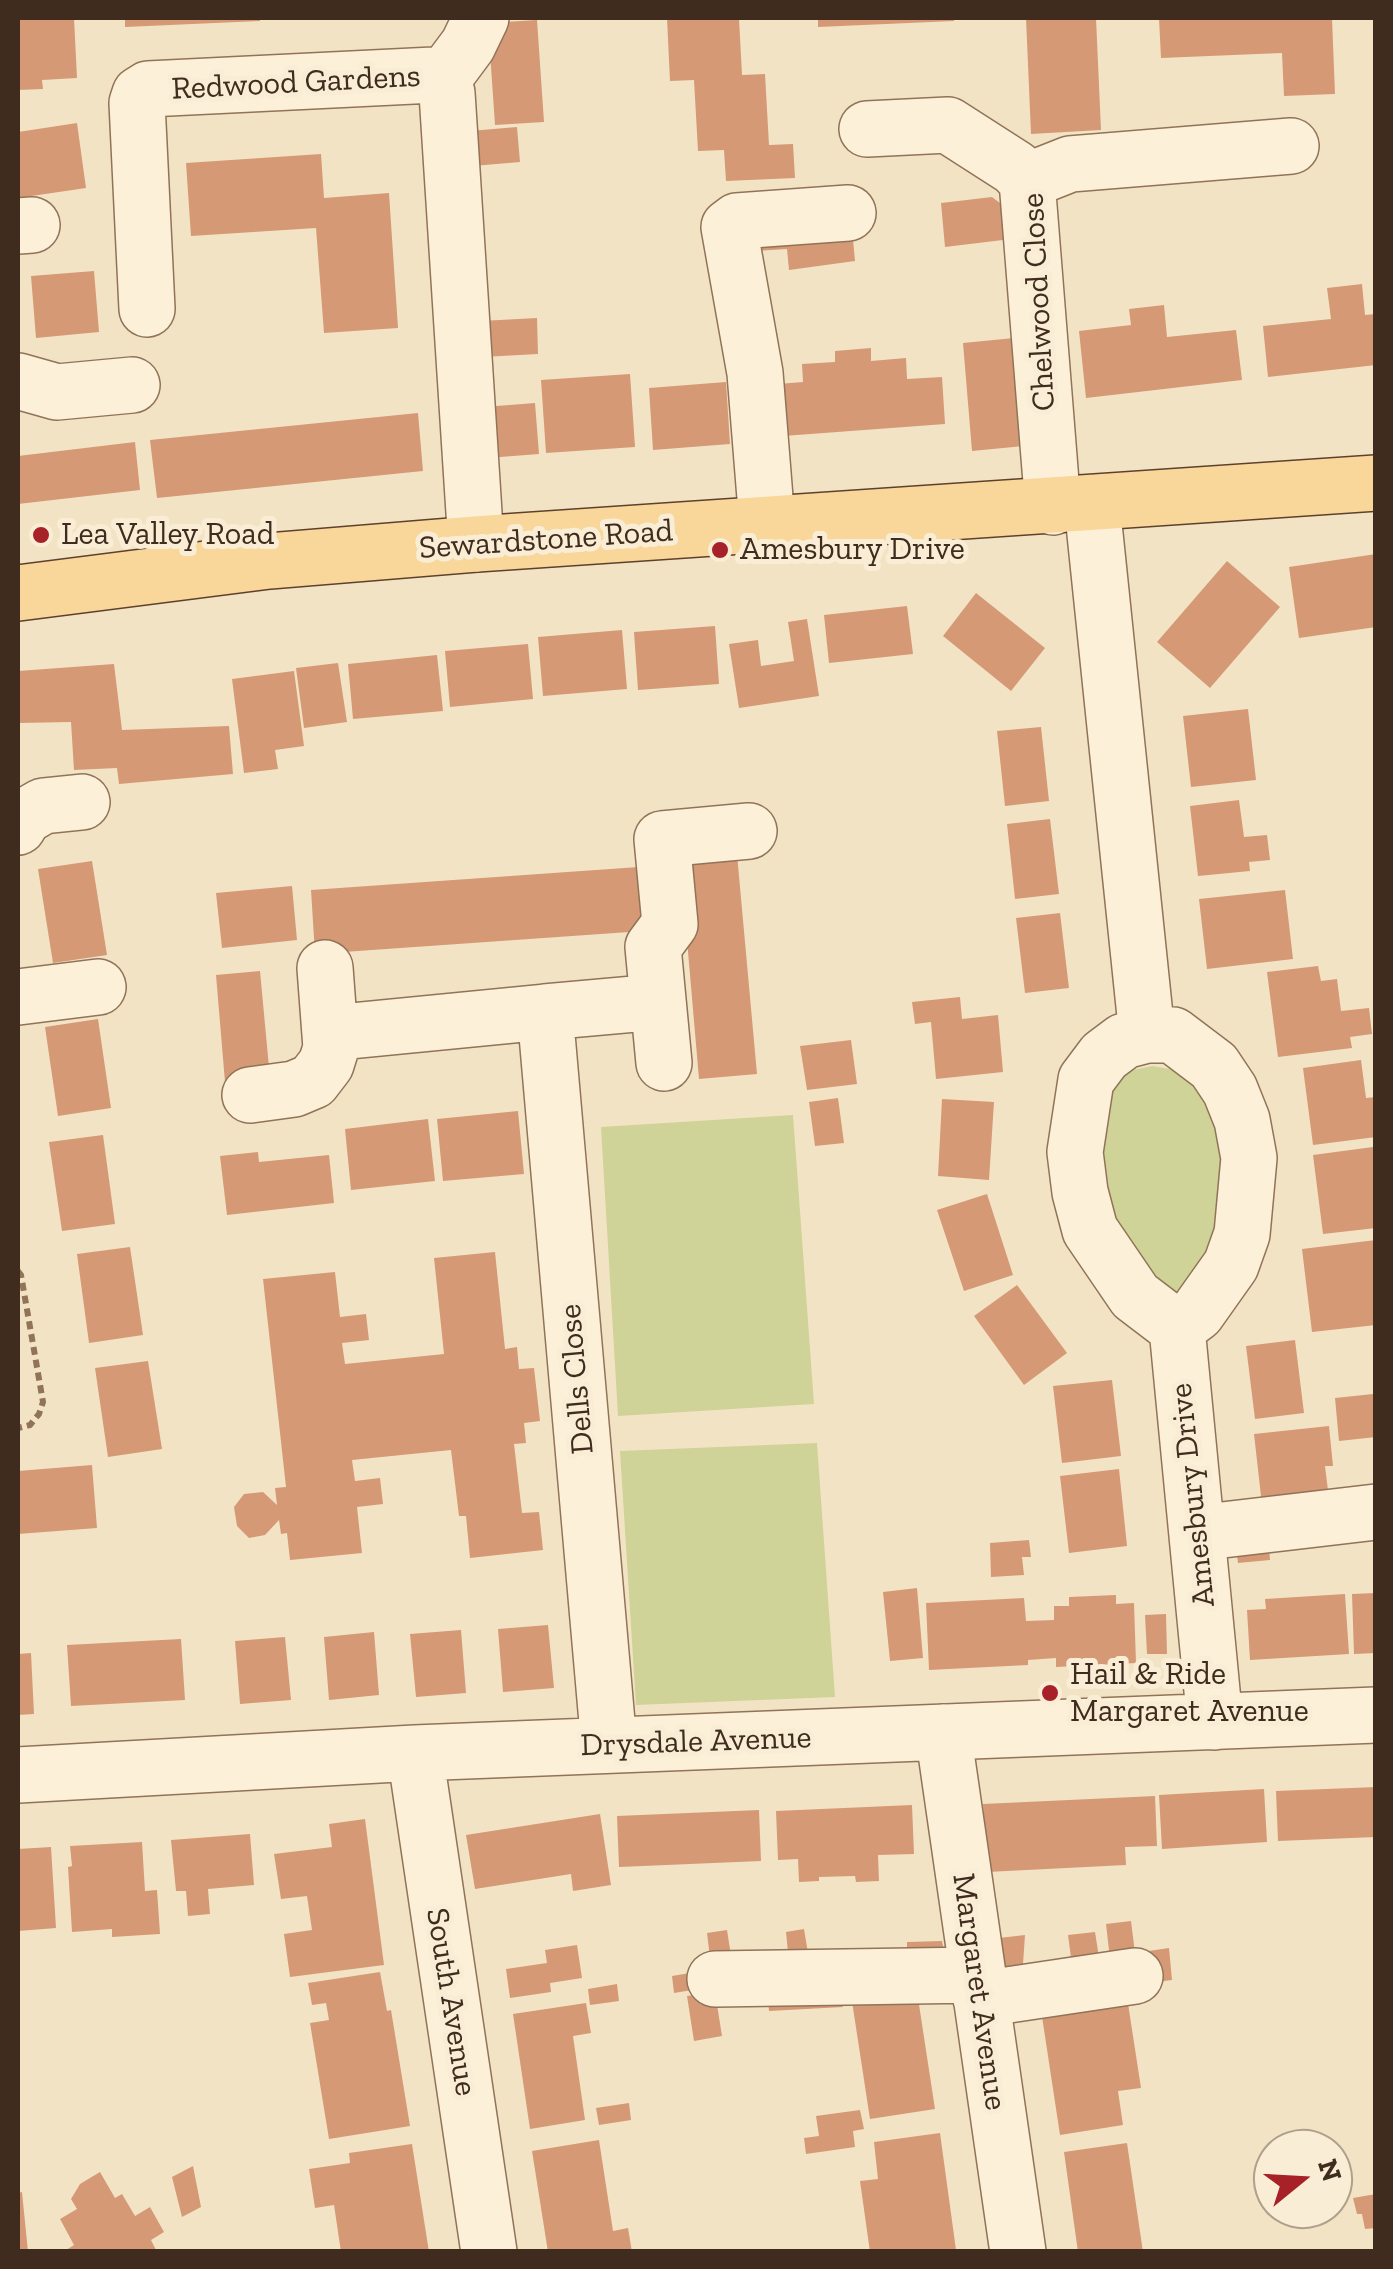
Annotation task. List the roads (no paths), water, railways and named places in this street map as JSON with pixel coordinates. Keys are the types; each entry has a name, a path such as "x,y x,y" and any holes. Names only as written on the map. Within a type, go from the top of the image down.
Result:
{"main road":[{"name":"Sewardstone Road","path":"18,593 268,562 476,544 1376,483"}],"street":[{"path":"442,80 468,46 481,18"},
{"name":"Redwood Gardens","path":"147,308 137,103 140,94 148,90 434,74 442,80 447,93 476,544"},
{"path":"868,130 948,125 1015,168 1026,182"},
{"name":"Chelwood Close","path":"1073,506 1026,182 1070,164 1290,146"},
{"path":"766,523 755,374 729,227 737,221 848,213"},
{"path":"18,381 56,392 132,385"},
{"path":"1073,506 1147,1034"},
{"path":"18,826 24,817 42,806 82,802"},
{"path":"664,1063 653,947 670,924 662,839 749,832"},
{"path":"250,1095 294,1089 313,1081 326,1064 331,1048 325,968"},
{"path":"18,997 98,987"},
{"path":"330,1032 657,1002"},
{"name":"Dells Close","path":"546,1012 608,1745"},
{"path":"1147,1034 1174,1035 1214,1066 1230,1090 1242,1120 1249,1158 1242,1234 1231,1266 1198,1313 1177,1328 1135,1296 1090,1230 1075,1152 1086,1080 1104,1056 1124,1041 1147,1034"},
{"name":"Amesbury Drive","path":"1177,1328 1216,1722"},
{"path":"1197,1533 1376,1512"},
{"name":"Drysdale Avenue","path":"18,1775 415,1753 1376,1715"},
{"name":"Margaret Avenue","path":"942,1732 1018,2252"},
{"name":"South Avenue","path":"415,1753 489,2252"},
{"path":"714,1979 979,1987 1135,1976"}],"place":[{"name":"Lea Valley Road","path":"41,535"},
{"name":"Amesbury Drive","path":"720,550"},
{"name":"Hail & Ride Margaret Avenue","path":"1050,1693"}]}
